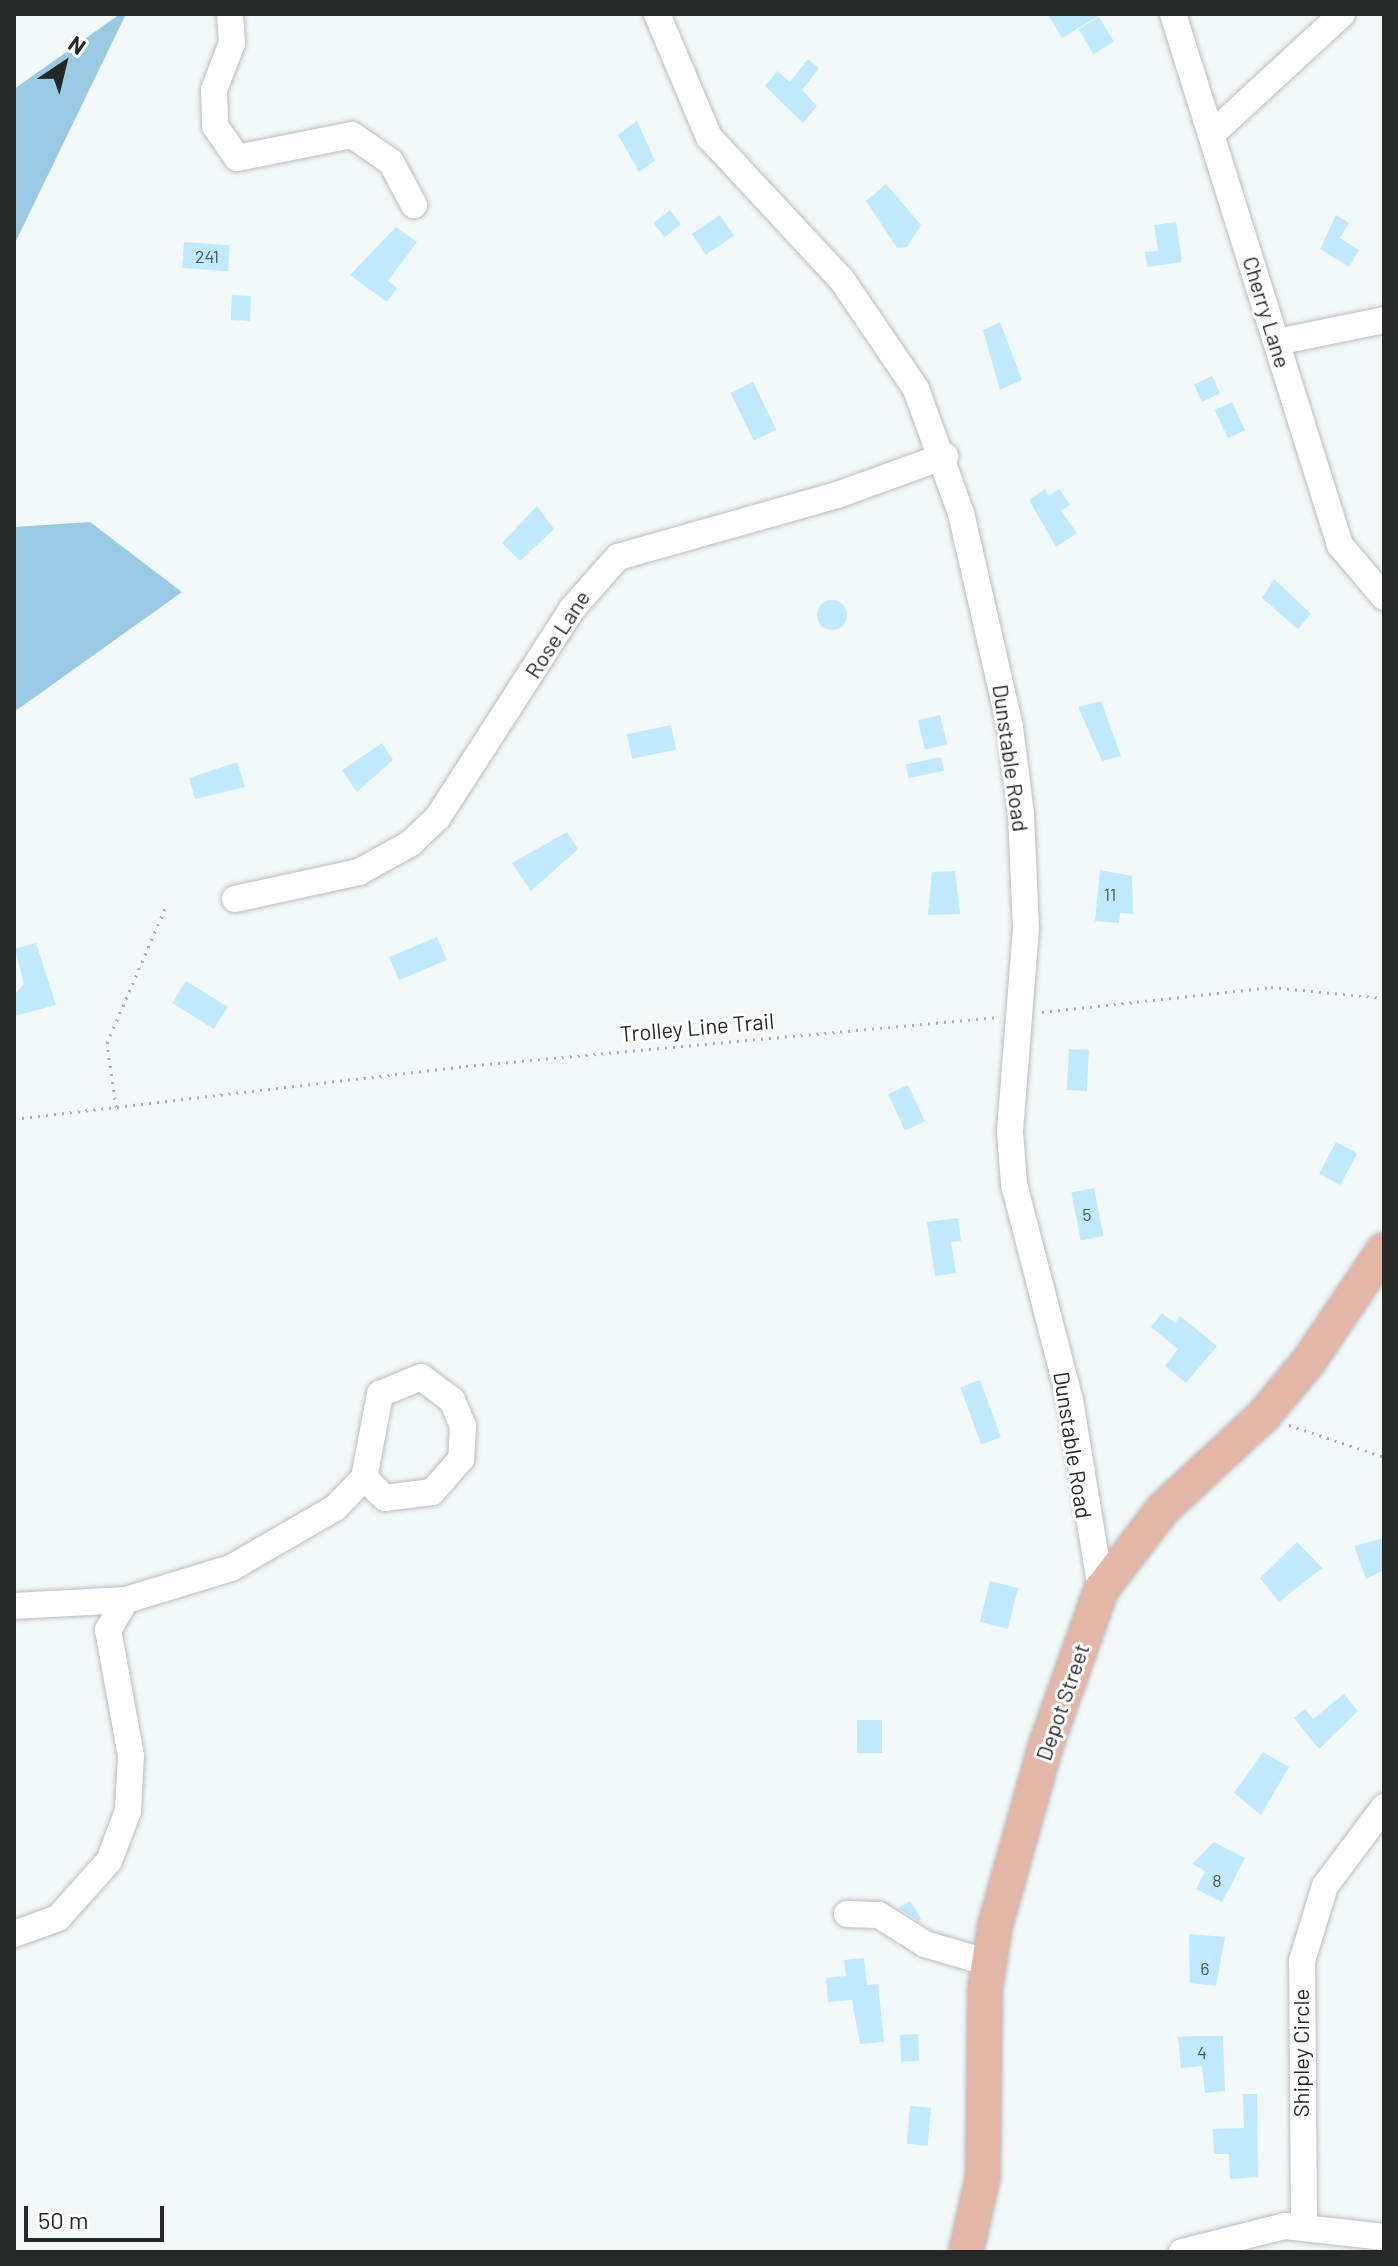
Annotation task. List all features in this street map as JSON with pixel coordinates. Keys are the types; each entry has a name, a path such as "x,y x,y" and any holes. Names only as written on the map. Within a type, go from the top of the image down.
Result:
{"main road":[{"name":"Depot Street","path":"966,2252 983,2176 989,1963 1016,1843 1101,1590 1163,1509 1264,1415 1384,1250"}],"street":[{"path":"230,14 232,43 214,90 215,126 237,158 300,139 352,135 391,162 414,205"},
{"name":"Dunstable Road","path":"657,14 709,137 842,280 916,389 945,456 1010,727 1025,871 1020,1015 1010,1132 1014,1184 1070,1400 1101,1590"},
{"name":"Cherry Lane","path":"1173,14 1340,545 1384,597"},
{"path":"1212,134 1342,14"},
{"path":"1277,342 1384,320"},
{"name":"Rose Lane","path":"235,899 359,872 411,843 438,817 572,609 618,557 837,495 945,456"},
{"path":"14,1606 126,1600 231,1568 335,1508 364,1478 380,1394 421,1377 452,1400 463,1426 461,1459 432,1492 385,1498 364,1478"},
{"path":"14,1934 58,1918 109,1861 128,1811 131,1756 108,1630 126,1600"},
{"name":"Shipley Circle","path":"1304,2226 1302,1961 1325,1886 1384,1807"},
{"path":"847,1914 879,1915 925,1944 989,1963"},
{"path":"1182,2252 1254,2229 1304,2226 1384,2237"}],"path":[{"path":"116,1107 107,1043 166,906"},
{"name":"Trolley Line Trail","path":"14,1119 1271,987 1384,998"},
{"path":"1264,1415 1384,1457"}],"shaded area":[{"path":"120,14 126,14 14,245 14,89"},
{"path":"90,522 182,592 14,712 14,527"}],"building":[{"path":"1048,14 1102,14 1062,38"},
{"path":"1099,17 1114,42 1093,54 1078,29"},
{"path":"808,59 819,68 802,90 817,106 803,123 765,86 777,71 790,82"},
{"path":"637,121 655,161 639,172 618,135"},
{"path":"886,184 921,225 907,247 897,248 866,201"},
{"path":"670,210 681,224 665,237 653,223"},
{"path":"720,215 734,236 706,255 692,234"},
{"path":"1336,215 1349,223 1340,238 1359,250 1349,267 1320,249"},
{"path":"1176,222 1182,262 1147,267 1145,252 1158,251 1154,225"},
{"path":"396,227 417,242 388,281 397,288 387,302 350,275"},
{"path":"184,242 230,245 228,271 182,268"},
{"path":"232,295 251,296 250,321 231,320"},
{"path":"1000,322 1022,380 1000,390 983,330"},
{"path":"1212,376 1220,393 1202,402 1194,384"},
{"path":"753,382 776,430 754,441 731,393"},
{"path":"1232,402 1245,430 1228,438 1215,410"},
{"path":"1045,489 1049,496 1059,489 1070,505 1061,511 1077,533 1056,547 1029,500"},
{"path":"537,506 554,529 520,561 502,543"},
{"path":"1274,579 1311,614 1298,629 1262,598"},
{"path":"832,600 838,601 846,609 846,621 838,629 832,630 826,629 818,621 817,615 818,609 826,601"},
{"path":"1101,701 1121,756 1102,761 1078,707"},
{"path":"940,715 947,744 925,750 918,721"},
{"path":"671,725 676,749 632,759 627,734"},
{"path":"382,743 393,760 357,792 342,770"},
{"path":"941,757 944,771 909,778 906,764"},
{"path":"237,762 245,787 195,799 189,778"},
{"path":"567,832 578,849 531,891 512,863"},
{"path":"1100,870 1132,876 1133,914 1120,913 1119,923 1095,921"},
{"path":"955,871 960,914 928,915 932,872"},
{"path":"437,937 447,960 399,980 389,957"},
{"path":"36,943 56,1005 14,1016 14,995 24,984 15,949"},
{"path":"186,981 228,1007 214,1029 172,1003"},
{"path":"1069,1049 1089,1050 1087,1091 1067,1090"},
{"path":"908,1085 925,1121 905,1131 888,1094"},
{"path":"1336,1142 1357,1153 1340,1185 1319,1174"},
{"path":"1094,1188 1103,1236 1081,1240 1071,1192"},
{"path":"958,1218 961,1241 951,1242 956,1273 935,1276 927,1222"},
{"path":"1162,1313 1175,1323 1180,1316 1217,1346 1186,1383 1165,1366 1178,1349 1151,1327"},
{"path":"980,1380 1001,1437 981,1445 960,1387"},
{"path":"1384,1538 1384,1570 1366,1579 1354,1546"},
{"path":"1297,1542 1322,1568 1279,1602 1260,1578"},
{"path":"990,1581 1018,1588 1008,1629 980,1622"},
{"path":"1344,1694 1358,1711 1319,1749 1294,1718 1305,1709 1313,1719"},
{"path":"857,1720 882,1720 882,1753 857,1753"},
{"path":"1263,1752 1289,1767 1261,1815 1234,1793"},
{"path":"1214,1842 1245,1858 1222,1902 1196,1889 1205,1871 1192,1864"},
{"path":"910,1901 921,1919 918,1921 898,1908"},
{"path":"1189,1934 1225,1937 1216,1986 1190,1983"},
{"path":"864,1958 867,1985 878,1984 884,2042 860,2044 852,2000 828,2002 826,1978 846,1976 844,1960"},
{"path":"918,2034 919,2061 901,2062 900,2035"},
{"path":"1223,2036 1225,2091 1205,2093 1202,2066 1181,2068 1178,2037"},
{"path":"1243,2094 1257,2094 1258,2177 1230,2179 1229,2154 1214,2154 1213,2129 1244,2128"},
{"path":"910,2106 931,2108 928,2146 907,2144"}]}
